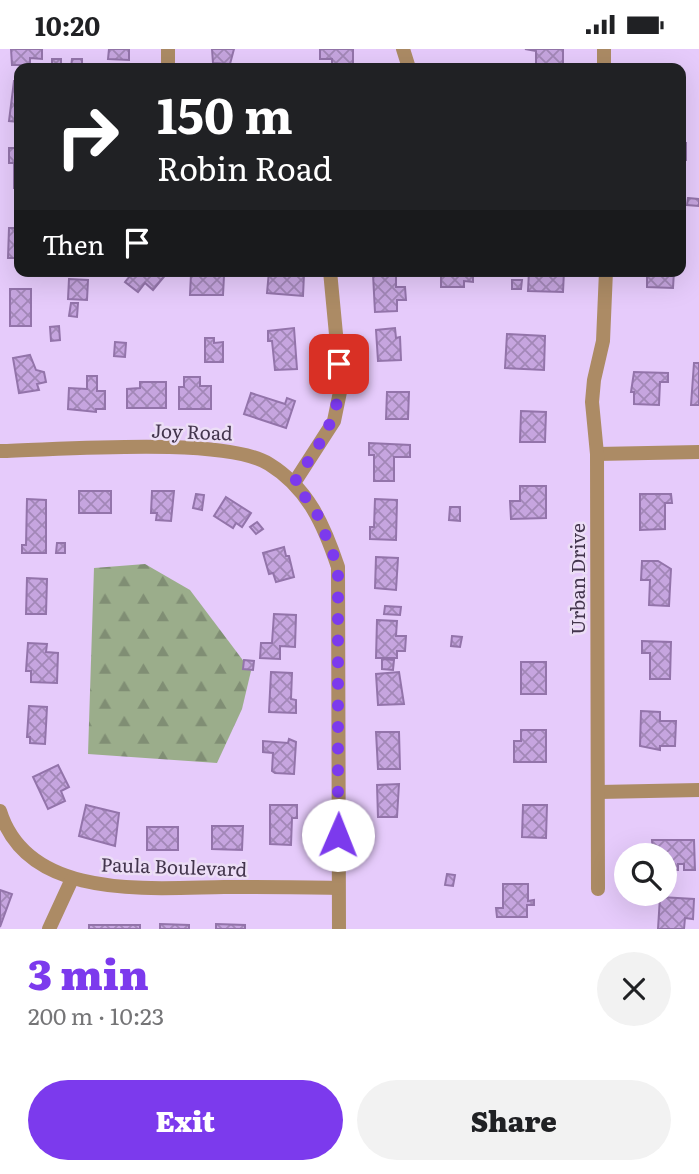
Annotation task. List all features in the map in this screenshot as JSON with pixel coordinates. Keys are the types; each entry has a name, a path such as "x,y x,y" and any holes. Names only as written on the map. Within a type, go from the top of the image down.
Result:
{"street":[{"path":"294,483 334,421 341,387 331,277"},
{"name":"Urban Drive","path":"598,889 597,454 592,402 603,341 606,277"},
{"name":"Joy Road","path":"0,451 157,448 243,451 268,463 294,483 316,511 338,567 339,929"},
{"path":"597,454 699,452"},
{"path":"598,792 699,790"},
{"name":"Paula Boulevard","path":"0,811 6,831 32,857 72,879 131,887 337,888"},
{"path":"49,929 72,879"}],"green space":[{"path":"145,564 190,590 251,671 242,709 217,763 88,754 94,568"}],"building":[{"path":"11,49 42,49 42,59 30,58 30,63 12,65"},
{"path":"109,49 129,49 129,60 108,59"},
{"path":"212,49 234,49 230,63 213,63"},
{"path":"320,49 353,49 353,63 332,63 332,59 320,59"},
{"path":"525,49 563,49 563,63 536,63 536,51"},
{"path":"52,59 61,59 61,63 52,63"},
{"path":"72,59 82,59 82,63 72,63"},
{"path":"14,81 14,122 9,121"},
{"path":"9,148 14,148 14,163 9,163"},
{"path":"688,198 699,199 699,206 687,205"},
{"path":"9,228 14,228 14,258 8,258"},
{"path":"129,277 164,277 153,290 145,283 138,292 125,282"},
{"path":"191,277 224,277 223,295 190,295"},
{"path":"268,277 304,277 303,296 267,293"},
{"path":"373,277 396,277 396,287 405,287 406,300 397,300 397,311 375,312"},
{"path":"441,277 473,277 473,282 464,281 464,287 441,287"},
{"path":"529,277 564,277 563,292 528,291"},
{"path":"647,277 674,277 673,288 647,287"},
{"path":"69,279 88,280 87,300 68,299"},
{"path":"512,280 522,280 521,289 512,289"},
{"path":"10,289 31,289 31,326 10,326"},
{"path":"71,303 78,303 77,317 69,316"},
{"path":"59,326 60,340 51,341 50,327"},
{"path":"294,328 297,369 275,370 272,341 268,341 268,331"},
{"path":"395,328 396,338 400,337 401,360 378,361 376,330"},
{"path":"507,334 545,336 544,370 505,368"},
{"path":"205,338 214,338 214,343 223,342 223,362 205,362"},
{"path":"115,342 126,343 125,357 114,356"},
{"path":"30,355 36,370 44,372 46,382 37,384 39,390 19,393 13,358"},
{"path":"694,363 699,363 699,405 691,405"},
{"path":"634,372 668,373 668,382 660,382 659,405 634,404 634,392 631,392"},
{"path":"87,376 97,376 97,391 105,391 105,409 96,409 96,412 68,409 69,388 87,389"},
{"path":"184,377 200,377 200,386 211,386 211,409 179,409 179,387 184,387"},
{"path":"140,382 166,382 166,408 127,408 127,389 140,388"},
{"path":"387,392 409,392 408,419 386,419"},
{"path":"251,393 285,404 287,398 295,401 286,428 244,414"},
{"path":"521,411 546,412 545,442 520,442"},
{"path":"369,443 410,445 410,457 394,457 394,481 374,481 374,455 369,455"},
{"path":"520,486 546,486 546,518 511,519 510,501 520,501"},
{"path":"79,491 111,491 111,513 79,513"},
{"path":"152,491 174,491 171,521 156,520 157,513 151,513"},
{"path":"196,494 204,495 202,510 193,508"},
{"path":"640,494 671,494 672,503 665,503 665,529 640,530"},
{"path":"226,497 251,513 242,527 236,523 233,528 214,516"},
{"path":"27,499 46,500 46,553 22,553 22,545 26,545"},
{"path":"375,499 397,500 396,540 370,539 370,527 374,527"},
{"path":"450,507 460,507 460,521 449,520"},
{"path":"257,522 263,529 256,534 250,527"},
{"path":"57,543 65,543 65,553 56,553"},
{"path":"284,547 294,577 276,582 273,573 269,574 263,553"},
{"path":"376,557 398,558 396,590 375,588"},
{"path":"642,561 658,561 671,569 669,606 649,605 650,580 641,580"},
{"path":"27,578 47,579 46,614 26,614"},
{"path":"385,606 401,607 400,615 384,614"},
{"path":"274,614 296,615 295,647 280,646 280,659 260,658 261,643 272,643"},
{"path":"377,620 397,621 396,636 406,636 405,651 397,651 397,658 376,658"},
{"path":"452,636 462,637 460,647 451,646"},
{"path":"642,641 671,642 670,679 650,679 650,653 642,653"},
{"path":"28,643 47,644 46,652 58,653 57,683 31,682 31,671 26,671"},
{"path":"382,659 394,660 393,670 382,669"},
{"path":"244,660 254,661 253,670 243,669"},
{"path":"521,662 546,662 546,694 521,694"},
{"path":"271,672 292,673 291,699 296,700 296,713 269,712"},
{"path":"399,672 404,704 378,705 376,674"},
{"path":"29,706 47,707 45,744 30,743 30,737 27,737"},
{"path":"641,711 660,712 660,721 676,721 675,746 660,746 660,750 640,746"},
{"path":"521,730 546,730 546,762 514,762 514,741 521,741"},
{"path":"376,732 399,732 400,769 378,769"},
{"path":"289,739 296,742 294,774 275,773 272,771 273,753 263,752 263,741 288,743"},
{"path":"58,765 69,787 61,791 65,801 48,809 33,777"},
{"path":"399,784 397,817 378,817 377,785"},
{"path":"86,805 119,813 115,846 79,836"},
{"path":"270,805 297,805 297,818 292,818 291,845 270,844"},
{"path":"523,805 547,805 546,838 522,837"},
{"path":"212,826 243,826 242,850 212,849"},
{"path":"147,827 178,827 178,850 147,850"},
{"path":"652,840 694,840 695,870 684,870 684,864 678,864 677,870 677,843 652,843"},
{"path":"447,874 455,875 453,886 445,885"},
{"path":"503,884 528,884 528,901 534,900 534,905 527,905 527,917 497,917 496,908 503,908"},
{"path":"0,890 12,894 0,927"},
{"path":"677,898 694,899 693,919 685,918 684,929 658,929 659,906 677,906"},
{"path":"160,924 189,925 189,929 160,929"},
{"path":"216,924 245,925 245,929 216,929"},
{"path":"89,925 140,925 140,929 89,929"}],"route":[{"path":"338,835 338,567 316,511 294,483 334,421 341,387 339,364"}]}
